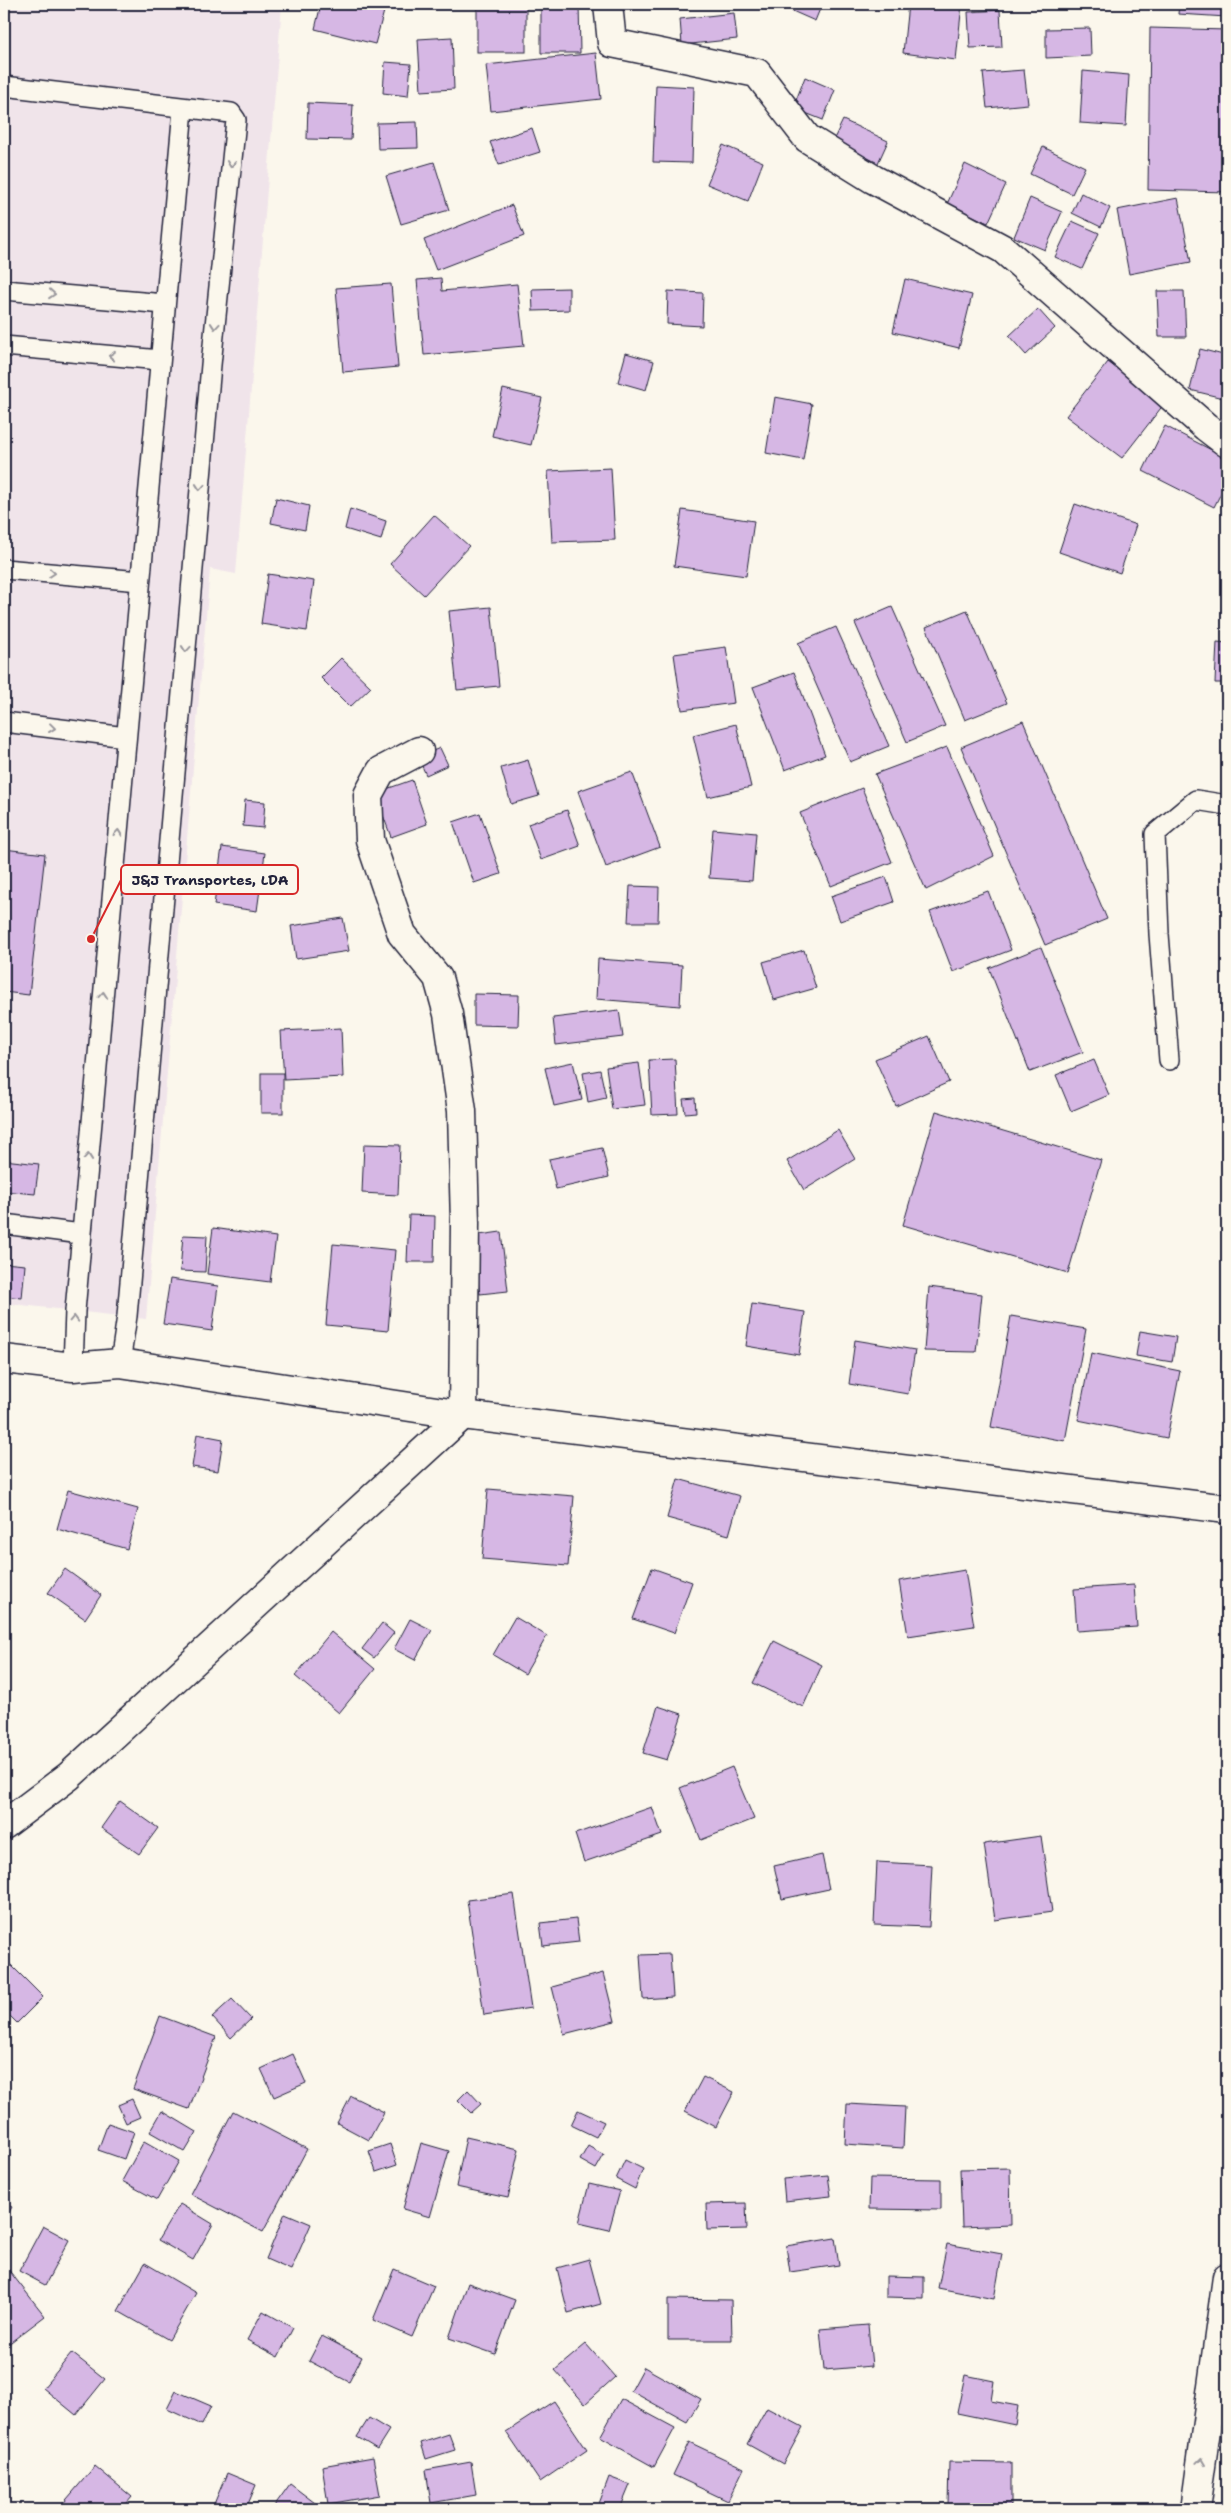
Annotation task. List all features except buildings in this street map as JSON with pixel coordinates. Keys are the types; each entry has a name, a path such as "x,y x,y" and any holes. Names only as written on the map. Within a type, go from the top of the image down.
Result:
{"main road":[{"path":"608,4 612,44 756,73 807,138 873,179 1002,249 1199,421 1227,443"},
{"path":"4,1825 69,1776 463,1415 466,1223 462,1120 448,1014 438,978 402,934 370,840 368,795 380,770 419,751"},
{"path":"4,1359 73,1367 120,1363 463,1415 1227,1509"},
{"path":"1195,2509 1227,2277"}],"lane":[{"path":"4,86 183,109 231,113 235,116 127,1316 120,1363"},
{"path":"73,1367 74,1312 183,109"},
{"path":"4,290 165,304"},
{"path":"4,346 160,360"},
{"path":"4,569 140,581"},
{"path":"4,722 126,737"},
{"path":"1169,1060 1159,934 1155,834 1196,800 1227,805"},
{"path":"4,1224 82,1234"}],"shaded area":[{"path":"4,4 282,4 236,574 210,569 146,1319 4,1303"}],"place":[{"name":"J&J Transportes, LDA","path":"91,939"}]}
